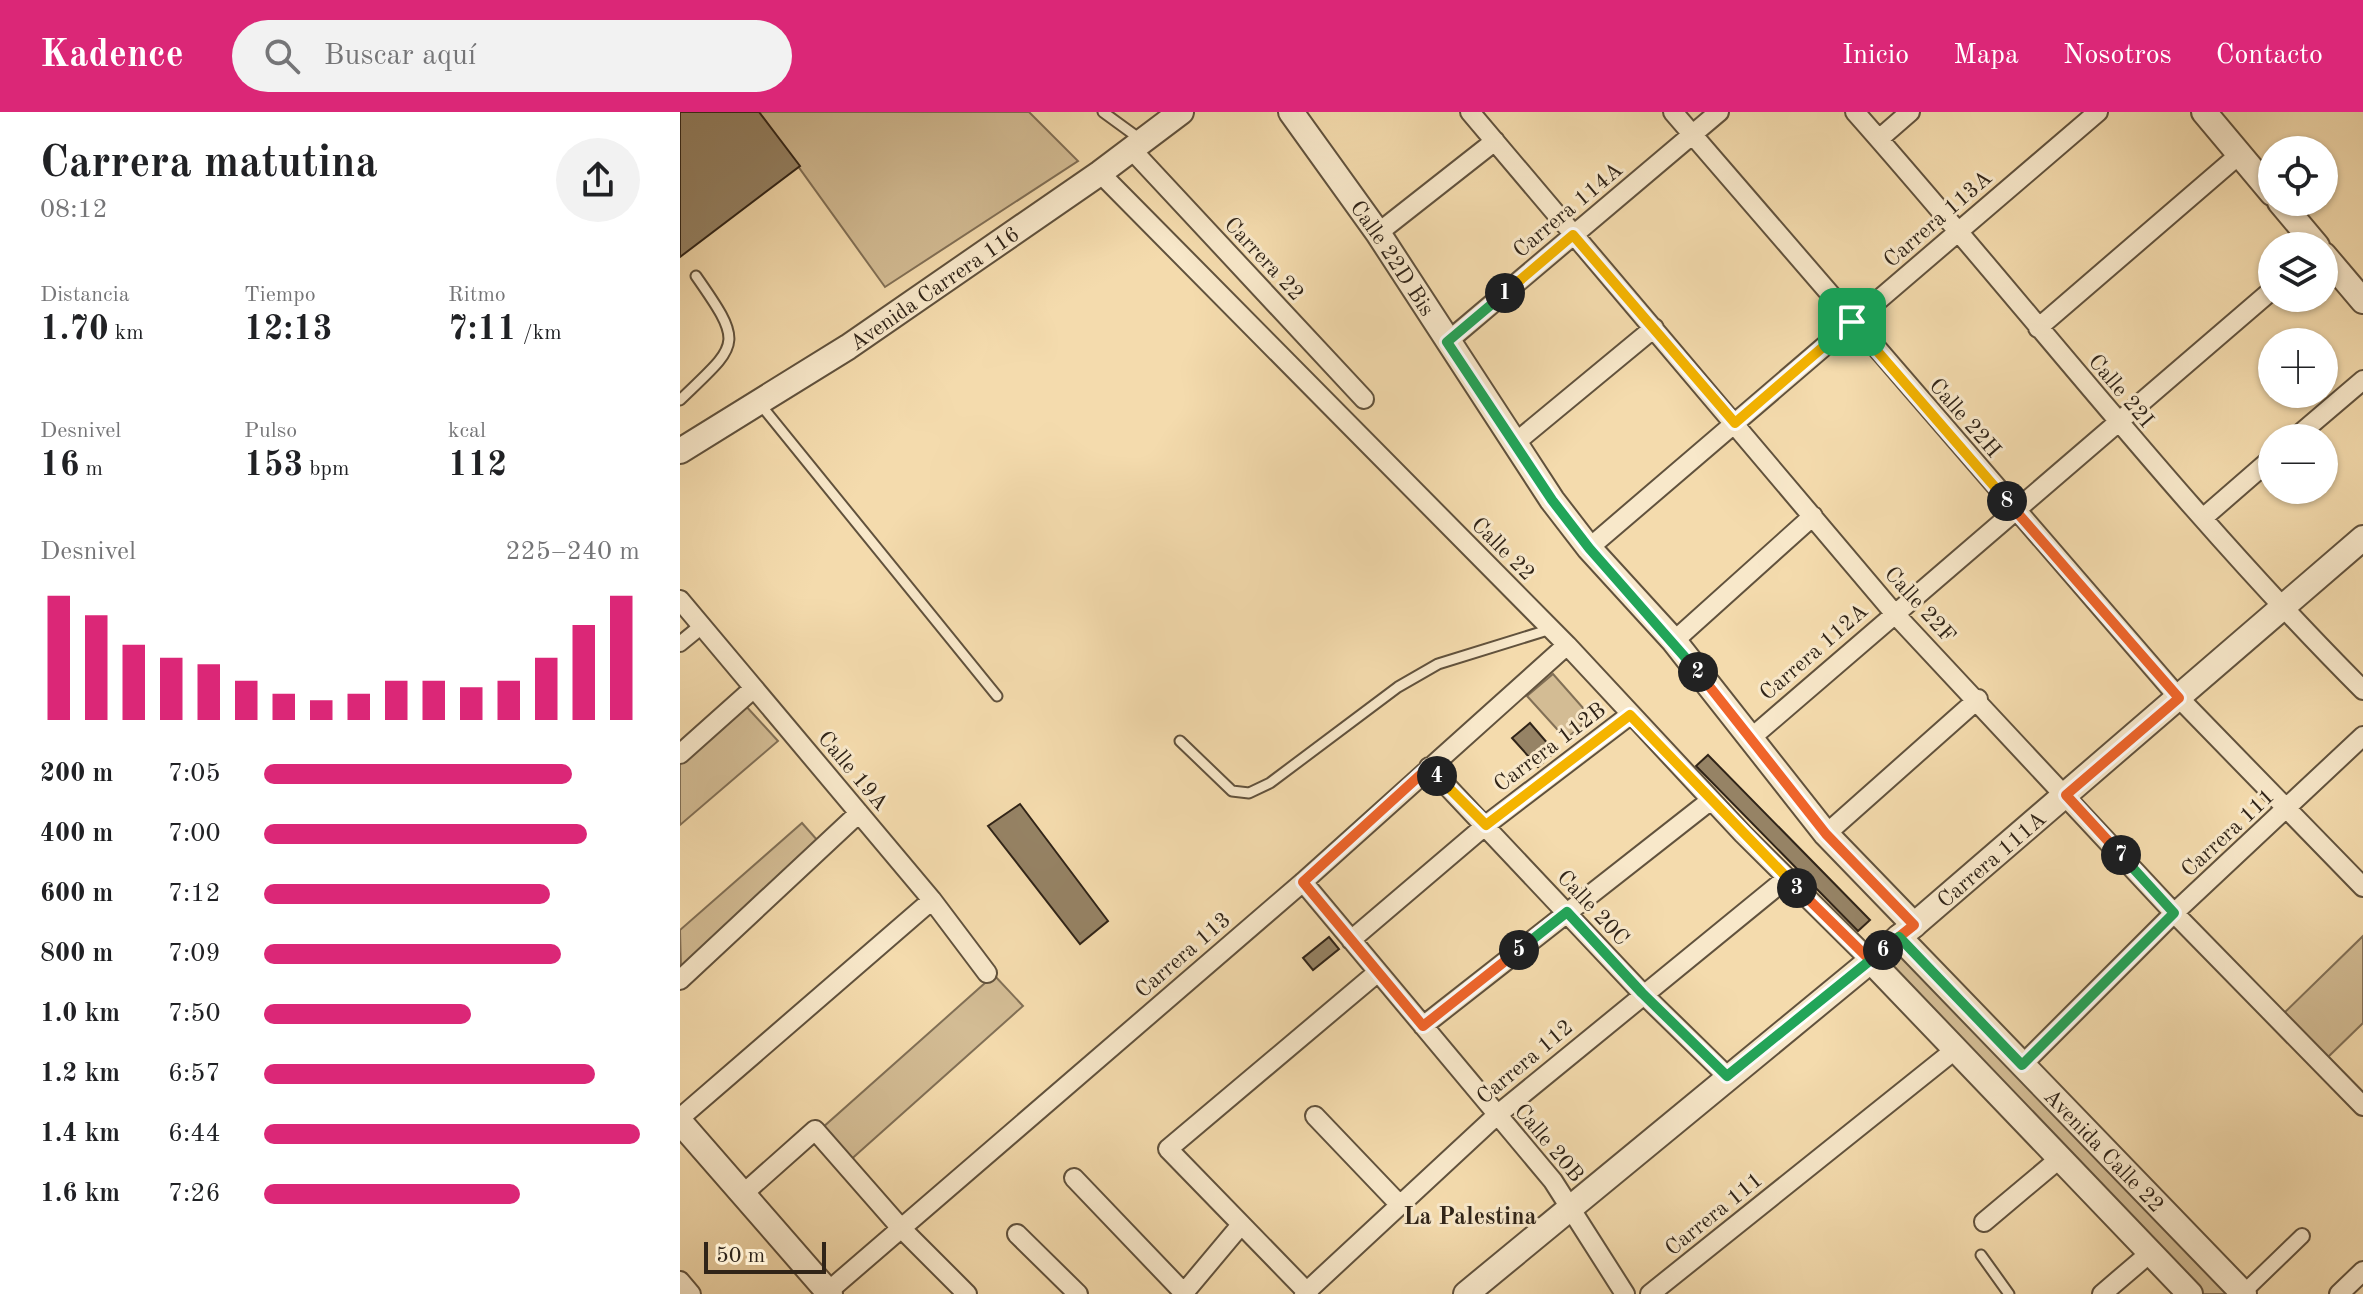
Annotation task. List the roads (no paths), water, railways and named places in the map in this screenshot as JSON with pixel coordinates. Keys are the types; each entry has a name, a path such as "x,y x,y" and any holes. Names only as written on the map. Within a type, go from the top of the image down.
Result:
{"street":[{"name":"Avenida Carrera 116","path":"682,445 848,347 1100,173 1181,112"},
{"name":"Calle 22D Bis","path":"1291,112 1378,233 1447,342 1589,548 1674,641 1907,931"},
{"name":"Calle 22F","path":"1470,112 1894,613 1978,699 2174,913 2363,1106"},
{"name":"Calle 22H","path":"1673,112 2179,698 2363,887"},
{"name":"Carrera 114A","path":"1447,342 1719,112"},
{"name":"Calle 22I","path":"1855,112 2120,424 2283,609 2363,690"},
{"path":"1879,139 1910,112"},
{"name":"Carrera 113A","path":"1589,548 2098,112"},
{"path":"2204,112 2258,176"},
{"path":"1378,233 1495,141"},
{"name":"Carrera 22","path":"1137,146 1364,399"},
{"path":"2038,328 2240,154"},
{"name":"Calle 22","path":"1100,173 1567,645 1711,800 1870,960"},
{"path":"2292,216 2305,232"},
{"path":"2338,272 2363,301"},
{"name":"Carrera 112A","path":"1751,738 2258,302"},
{"path":"1515,443 1654,328"},
{"path":"2311,424 2363,380"},
{"path":"2203,518 2258,470"},
{"path":"1674,641 1813,516"},
{"name":"Carrera 111A","path":"1466,1294 1571,1204 1907,931 2363,538"},
{"name":"Calle 19A","path":"680,600 932,900 987,973"},
{"path":"680,644 702,626"},
{"name":"Carrera 113","path":"828,1293 900,1227 1303,882 1567,645"},
{"path":"680,754 754,688"},
{"path":"1826,834 1978,699"},
{"name":"Carrera 112B","path":"1351,940 1486,825 1630,715"},
{"name":"Carrera 111","path":"2022,1065 2174,913 2363,736"},
{"name":"Calle 20C","path":"1429,767 1642,993 1727,1076"},
{"path":"1423,1026 1711,800"},
{"path":"680,980 859,813"},
{"name":"Carrera 112","path":"1307,1293 1497,1115 1642,993 1787,878"},
{"name":"Calle 20B","path":"1303,882 1571,1204 1625,1294"},
{"path":"828,1293 680,1120 932,900"},
{"name":"Avenida Calle 22","path":"1907,931 2022,1065 2244,1293"},
{"name":"Avenida Calle 22","path":"1870,960 2190,1294"},
{"path":"1307,1293 1168,1149 1378,972"},
{"name":"Carrera 111","path":"1650,1294 1956,1049"},
{"path":"1315,1116 1399,1204"},
{"path":"743,1194 815,1130 900,1227 967,1294"},
{"path":"1984,1222 2059,1159"},
{"path":"1074,1178 1183,1294 1240,1226"},
{"path":"1017,1234 1078,1294"},
{"path":"2244,1293 2302,1236"},
{"path":"2102,1294 2150,1253"},
{"path":"2339,1294 2363,1271"},
{"path":"680,1281 691,1294"}],"lane":[{"path":"1103,112 1137,146"},
{"path":"680,400 727,355 728,321 696,276"},
{"path":"758,402 997,696"},
{"path":"1180,741 1232,791 1249,793 1270,783 1398,687 1438,664 1551,629"},
{"path":"1981,1255 2009,1294"}],"district":[{"name":"La Palestina","path":"1470,1216"}]}
